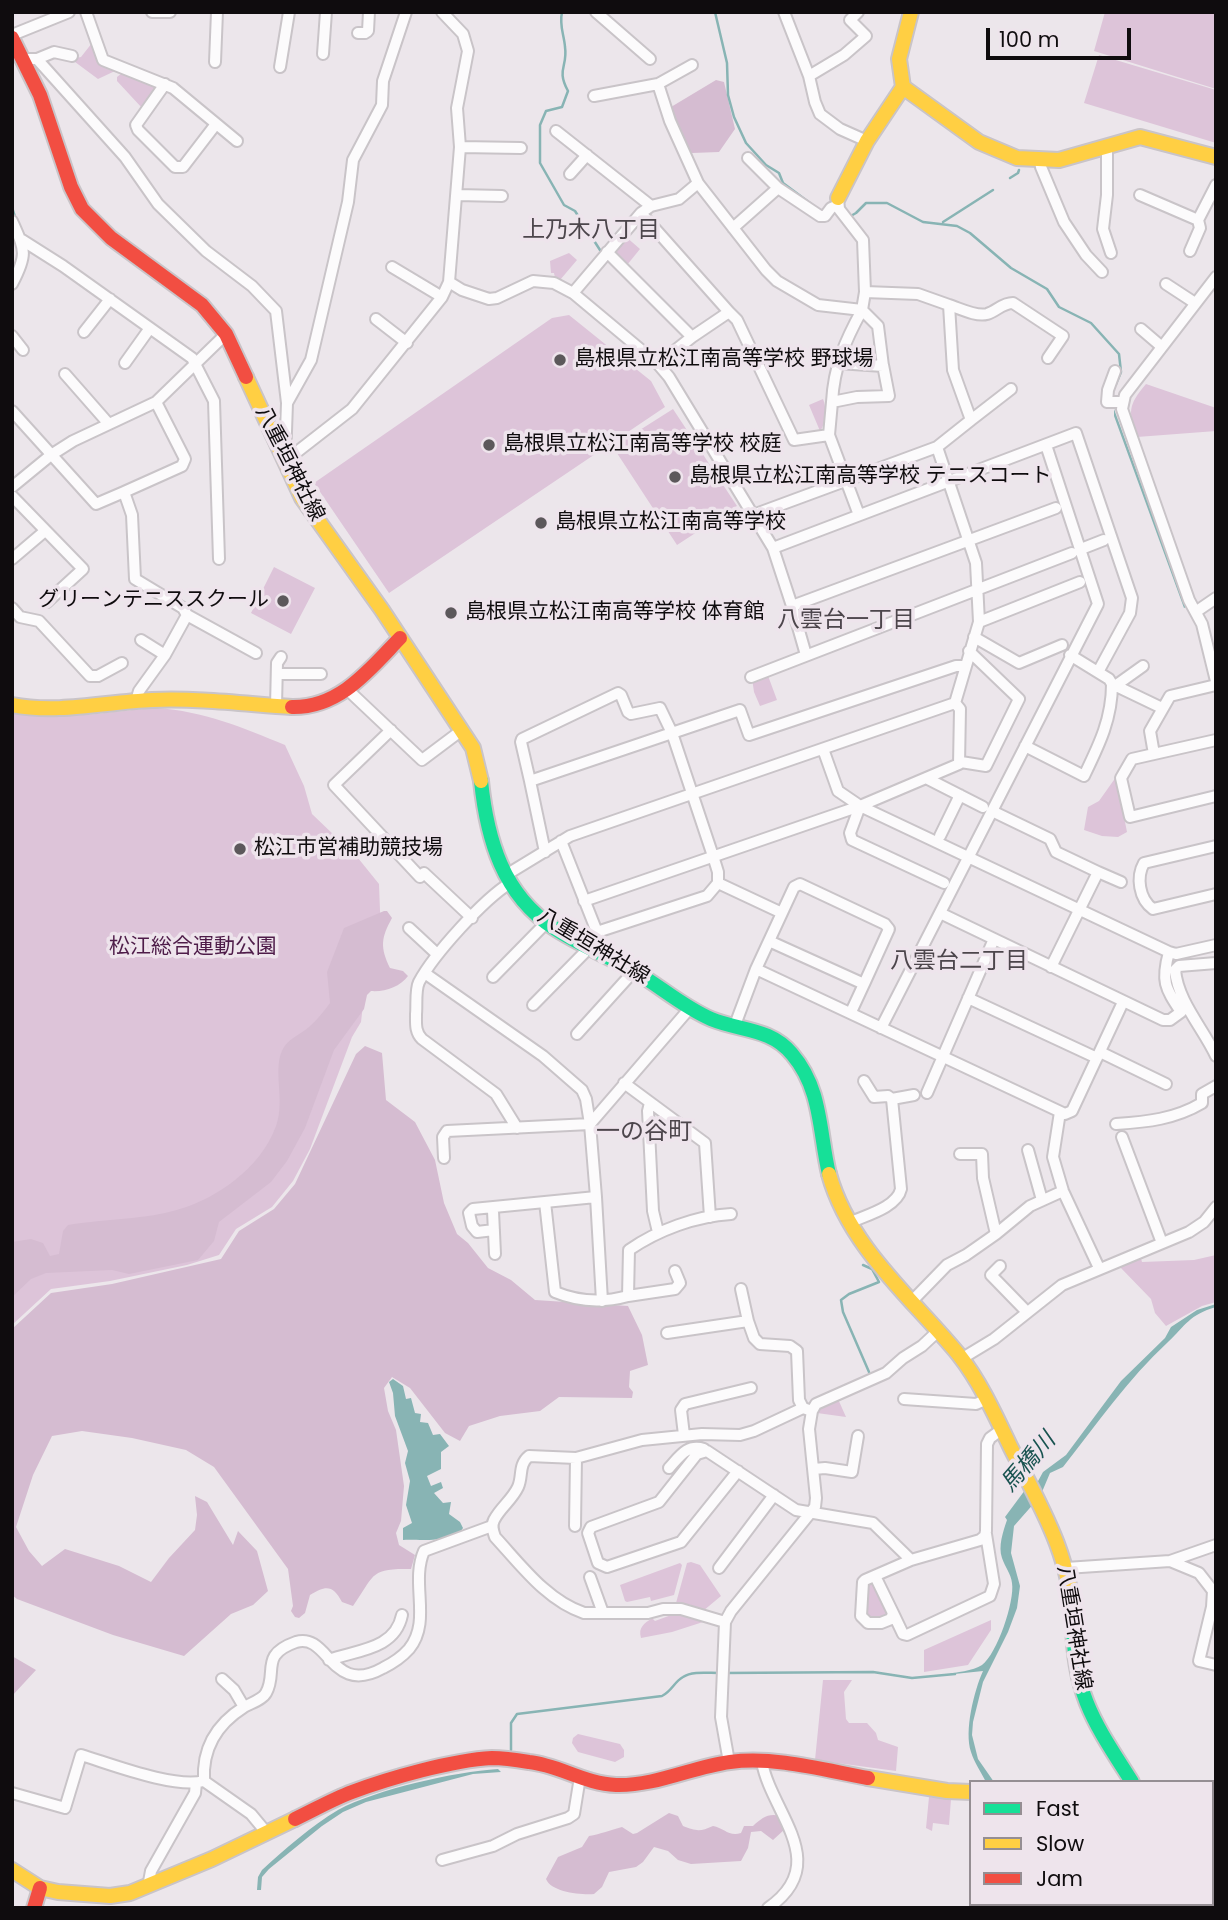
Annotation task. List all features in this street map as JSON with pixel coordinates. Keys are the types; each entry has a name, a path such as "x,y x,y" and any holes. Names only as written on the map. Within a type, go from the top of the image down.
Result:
{"main road":[{"path":"837,211 867,141 903,87 900,59 907,15"},
{"name":"八重垣神社線","path":"19,48 40,94 71,187 82,209 111,238 202,305 226,334 284,462 313,515 462,730 477,756 486,825 494,850 508,879 526,906 546,923 634,971 690,1008 713,1020 764,1032 778,1039 789,1048 804,1071 818,1101 828,1176 851,1222 868,1249 961,1359 1038,1503 1070,1583 1073,1648 1078,1682 1088,1708 1131,1780"},
{"path":"903,87 979,142 1017,158 1059,160 1133,138 1147,138 1216,157"},
{"path":"12,705 57,709 136,701 185,700 297,707 324,703 349,691 400,638"},
{"path":"12,1870 40,1888 110,1896 148,1887 351,1792 393,1779 469,1761 494,1758 533,1762 616,1785 659,1781 729,1762 762,1762 969,1792"},
{"path":"34,1908 40,1888"}],"street":[{"path":"19,48 69,12"},
{"path":"86,12 103,60 165,84 237,141"},
{"path":"152,12 170,12"},
{"path":"215,62 217,12"},
{"path":"280,67 289,12"},
{"path":"323,54 326,12"},
{"path":"358,33 368,31 369,12"},
{"path":"288,403 311,360 348,202 353,160 382,105 383,82 406,12"},
{"path":"284,462 352,409 407,343 442,297 449,282 460,147 457,108 468,51 463,34 443,12"},
{"path":"596,12 650,60"},
{"path":"784,12 809,76 820,114 840,129 867,141"},
{"path":"809,76 844,55 866,36 850,20 858,12"},
{"path":"19,48 72,56"},
{"path":"19,48 125,157 158,204 206,251 252,286 276,311 288,403 284,462"},
{"path":"594,96 658,84 692,65"},
{"path":"165,84 136,125 175,167 183,167 216,124"},
{"path":"658,84 670,121 698,183 766,271 818,305 862,310 878,326 889,396 857,397 832,402"},
{"path":"556,131 651,206"},
{"path":"1107,146 1099,229 1111,253"},
{"path":"460,147 521,148"},
{"path":"570,174 587,155"},
{"path":"748,158 778,188 820,216 837,211 863,242 865,292 862,310 845,340 835,373 829,435 859,515"},
{"path":"1041,161 1056,207 1064,222 1086,255 1102,272"},
{"path":"573,293 641,213 651,206 679,199 698,183"},
{"path":"1190,251 1200,228 1198,220 1216,185"},
{"path":"733,228 778,188"},
{"path":"457,195 497,200"},
{"path":"1140,195 1198,220"},
{"path":"641,213 737,320 794,440 829,435"},
{"path":"12,221 22,240 23,258 12,284"},
{"path":"22,240 192,358 214,401 219,559"},
{"path":"607,252 692,337"},
{"path":"392,267 442,297"},
{"path":"1154,754 1150,731 1170,696 1216,683 1202,624 1189,600 1123,418 1122,402 1216,277"},
{"path":"449,282 462,290 489,299 497,298 533,281 554,283 573,293 658,364 669,377 773,548 806,655"},
{"path":"1166,284 1195,303"},
{"path":"865,292 918,294 982,314 1013,303 1068,339 1048,358"},
{"path":"84,332 110,299"},
{"path":"949,305 953,370 971,420"},
{"path":"658,364 729,312"},
{"path":"376,319 407,343"},
{"path":"125,363 150,328"},
{"path":"1140,329 1162,347"},
{"path":"12,487 51,455 108,423 156,402 226,334"},
{"path":"12,336 23,350"},
{"path":"838,363 883,365"},
{"path":"1115,371 1107,402 1122,402"},
{"path":"65,374 108,423"},
{"path":"753,515 937,447 1011,389"},
{"path":"12,411 96,504 182,466 185,459 156,402"},
{"path":"773,548 1076,433 1132,597 1130,613 1098,672"},
{"path":"881,1028 969,858 987,809 1025,746 1098,601 1076,551 1046,445"},
{"path":"937,447 976,563 979,622 955,703"},
{"path":"124,492 132,515 135,579 183,608 187,615 256,653"},
{"path":"12,496 83,569 47,602"},
{"path":"792,606 1056,508"},
{"path":"12,559 46,531"},
{"path":"751,677 1104,540"},
{"path":"979,622 1080,582"},
{"path":"1197,611 1216,598"},
{"path":"12,608 20,617 39,621 90,676 98,676 122,663"},
{"path":"136,701 139,691 165,655 187,615"},
{"path":"974,637 1019,663 1062,645"},
{"path":"141,640 165,655"},
{"path":"584,901 860,806 961,762 986,766 1019,699 969,651"},
{"path":"1070,655 1114,685 1162,708"},
{"path":"276,706 277,663 281,657"},
{"path":"530,780 740,710 749,735 956,666 965,666"},
{"path":"1025,746 1084,776 1101,742 1109,718 1114,685 1143,666"},
{"path":"276,674 321,674"},
{"path":"349,691 422,760 462,730"},
{"path":"533,1005 589,948 597,932 707,896 718,883 713,856 662,709 631,714 618,693 522,740 545,852"},
{"path":"955,703 960,709 961,762"},
{"path":"517,1128 496,1094 419,1036 416,1024 418,984 437,954 508,879 570,835 955,703"},
{"path":"391,730 334,785 422,875 472,918"},
{"path":"1216,740 1132,759 1121,778 1125,818 1216,796"},
{"path":"823,749 838,791 860,806 1169,952 1176,954 1216,944"},
{"path":"926,778 1050,839 1056,852 1121,882"},
{"path":"940,836 960,795"},
{"path":"860,806 850,833 852,840 944,883"},
{"path":"561,842 597,932"},
{"path":"1216,846 1144,863 1140,871 1140,889 1147,905 1153,909 1216,894"},
{"path":"1051,967 1098,872"},
{"path":"718,883 782,913"},
{"path":"735,1025 756,969 794,887 800,884 887,926 888,934 851,1012"},
{"path":"940,913 1163,1020 1170,1020 1185,1010"},
{"path":"493,978 546,923"},
{"path":"409,928 437,954"},
{"path":"927,1093 994,939"},
{"path":"769,941 864,984"},
{"path":"1169,952 1164,979 1169,995 1185,1010 1216,1056"},
{"path":"1185,1010 1176,980 1176,968 1216,962"},
{"path":"756,969 1060,1112 1072,1111 1123,1002"},
{"path":"577,1034 634,971"},
{"path":"426,974 543,1056 582,1090 590,1124 602,1301"},
{"path":"968,998 1166,1084"},
{"path":"444,1158 445,1132 590,1124 690,1008"},
{"path":"864,1081 874,1097 888,1096 892,1099 914,1095"},
{"path":"624,1083 705,1143 710,1217"},
{"path":"1116,1124 1147,1122 1182,1113 1202,1103 1203,1092 1216,1086"},
{"path":"851,1222 890,1203 900,1194 900,1168 892,1099"},
{"path":"650,1103 648,1111 653,1211 658,1232"},
{"path":"1060,1112 1053,1157 1063,1191 1099,1268"},
{"path":"1122,1137 1162,1243"},
{"path":"1028,1150 1042,1200"},
{"path":"960,1154 982,1154 983,1178 996,1234"},
{"path":"912,1301 947,1265 996,1234 1030,1206 1063,1191"},
{"path":"494,1230 477,1232 472,1226 469,1213 473,1209 596,1197"},
{"path":"545,1202 555,1292 573,1300 602,1301 675,1289 680,1283 675,1271"},
{"path":"961,1359 995,1339 1062,1285 1198,1227 1216,1207"},
{"path":"493,1211 495,1254"},
{"path":"628,1296 628,1252 658,1232 710,1217 731,1214"},
{"path":"1000,1266 991,1275 1027,1312"},
{"path":"729,1762 720,1717 725,1622 816,1502 807,1410 799,1400 797,1351 790,1346 760,1344 754,1338 741,1290"},
{"path":"667,1333 748,1321"},
{"path":"725,1622 681,1609 648,1613 584,1613 564,1604 530,1575 495,1537 492,1526 494,1519 518,1487 521,1467 527,1458 576,1458 622,1445 684,1436 740,1435 754,1431 886,1373 937,1332"},
{"path":"684,1436 681,1410 685,1404 751,1388"},
{"path":"904,1399 976,1404 985,1400"},
{"path":"875,1576 903,1634 990,1596 994,1584 986,1534 987,1444 990,1438 1001,1430"},
{"path":"814,1469 852,1472 858,1436"},
{"path":"670,1468 688,1449 700,1448 708,1451 796,1510 873,1523 911,1560"},
{"path":"708,1451 697,1454 659,1502 591,1527 588,1534 598,1563 607,1567 681,1542 738,1471"},
{"path":"575,1526 576,1458"},
{"path":"719,1568 774,1495"},
{"path":"148,1887 151,1871 200,1782 212,1738 221,1725 264,1696 268,1688 272,1660 294,1643 311,1642 347,1674 366,1675 388,1665 404,1654 415,1640 420,1627 419,1572 424,1551 492,1526"},
{"path":"893,1613 891,1619 881,1623 868,1623 862,1618 862,1585 865,1580 911,1560 980,1540 986,1534"},
{"path":"1066,1568 1170,1561 1216,1545"},
{"path":"1170,1561 1199,1573 1213,1591 1199,1661 1216,1665"},
{"path":"590,1577 603,1613"},
{"path":"329,1660 365,1651 383,1642 397,1629 402,1615"},
{"path":"222,1679 244,1707"},
{"path":"12,1793 65,1808 81,1755 164,1779 200,1782 238,1804 251,1814 266,1832"},
{"path":"762,1762 765,1776 792,1832 797,1851 794,1877 789,1887 768,1908"},
{"path":"442,1860 493,1846 517,1834 568,1818 574,1814 580,1777"}],"green space":[{"path":"1105,12 1216,12 1216,89 1094,51"},
{"path":"92,43 100,65 115,71 98,79 71,59 81,57"},
{"path":"1099,55 1216,90 1216,143 1084,103"},
{"path":"122,73 155,85 156,89 142,108 117,81 117,77"},
{"path":"625,236 640,249 627,265 614,254 615,247"},
{"path":"569,253 577,260 560,280 555,278 554,273 551,273 550,261"},
{"name":"島根県立松江南高等学校 校庭","path":"569,315 651,381 665,407 389,593 314,483 552,318"},
{"path":"1146,384 1216,408 1216,431 1137,437 1131,409"},
{"path":"823,399 825,415 820,431 809,405"},
{"name":"島根県立松江南高等学校 テニスコート","path":"673,409 737,506 677,545 613,447"},
{"name":"グリーンテニススクール","path":"274,567 315,588 291,634 251,613"},
{"path":"767,673 777,700 760,706 752,678"},
{"name":"松江総合運動公園","path":"157,708 207,717 285,745 304,786 312,814 358,858 379,884 381,937 361,1022 352,1037 310,1149 293,1181 272,1207 236,1229 219,1255 187,1265 110,1281 51,1289 12,1325 12,710 27,714 64,716"},
{"path":"1116,777 1127,832 1118,837 1102,836 1084,830 1088,807 1099,801"},
{"path":"1140,1255 1142,1262 1194,1260 1216,1255 1216,1302 1202,1306 1166,1326 1155,1313 1151,1299 1119,1266"},
{"path":"838,1399 846,1417 817,1413 822,1407"},
{"path":"680,1563 682,1565 674,1595 651,1601 650,1597 625,1601 620,1585"},
{"path":"687,1563 700,1565 721,1596 703,1611 691,1605 676,1603"},
{"path":"868,1583 875,1585 888,1615 883,1618 866,1616 865,1589"},
{"path":"674,1614 687,1615 703,1622 641,1638 641,1628 652,1618 655,1621"},
{"path":"991,1620 991,1630 968,1665 924,1672 924,1650"},
{"path":"823,1680 852,1680 844,1692 846,1719 849,1723 867,1723 876,1733 878,1740 898,1747 896,1771 815,1760"},
{"path":"578,1734 620,1744 624,1757 615,1762 578,1752 572,1743"},
{"path":"929,1797 951,1799 949,1825 933,1823 932,1831 926,1828"}],"shaded area":[{"path":"716,80 724,82 735,129 719,152 692,153 687,149 670,113 671,107"},
{"path":"384,911 392,918 383,943 387,961 390,968 403,971 408,976 396,986 382,991 371,991 367,995 364,1009 334,1050 305,1128 287,1161 271,1182 219,1222 214,1241 198,1260 129,1274 112,1270 46,1273 31,1279 12,1297 12,1242 31,1239 43,1243 50,1256 59,1254 63,1231 68,1225 155,1215 195,1204 215,1194 248,1169 273,1134 279,1116 280,1055 289,1041 306,1030 330,1003 327,972 344,928"},
{"path":"365,1046 382,1053 386,1100 415,1122 435,1160 444,1203 457,1234 488,1268 511,1280 535,1300 628,1306 642,1335 648,1365 630,1371 629,1387 633,1392 632,1398 559,1397 540,1411 500,1416 469,1426 460,1441 445,1433 410,1388 392,1377 384,1388 388,1411 396,1430 404,1486 401,1521 396,1533 399,1545 415,1555 411,1569 380,1572 370,1580 353,1606 342,1602 329,1588 320,1589 310,1595 305,1613 299,1618 291,1611 293,1606 288,1569 214,1467 186,1450 132,1438 82,1431 52,1436 33,1475 16,1527 29,1551 42,1566 65,1549 119,1566 151,1582 195,1530 195,1496 207,1502 233,1545 238,1531 257,1551 268,1591 253,1605 231,1614 184,1656 113,1635 17,1599 12,1595 12,1329 51,1293 112,1284 221,1259 239,1231 274,1209 295,1184 356,1054"},
{"path":"12,1656 36,1670 12,1696"},
{"path":"669,1813 678,1816 683,1826 695,1830 713,1826 737,1834 741,1833 744,1826 753,1826 772,1815 780,1816 785,1829 773,1840 761,1831 751,1832 748,1848 741,1861 691,1864 678,1860 668,1851 654,1847 636,1867 609,1872 602,1887 594,1894 560,1890 546,1879 558,1857 582,1847 589,1836 622,1827 633,1834 637,1833"}],"water":[{"path":"1114,409 1186,607 1184,608 1114,416"},
{"path":"1216,1304 1216,1307 1189,1321 1140,1371 1063,1467 1050,1473 1039,1499 1031,1485 1037,1483 1043,1472 1066,1455 1121,1381 1165,1338 1171,1327 1197,1310"},
{"path":"393,1379 403,1386 406,1399 411,1398 415,1413 421,1414 420,1422 428,1423 433,1435 440,1434 449,1446 441,1452 441,1469 427,1476 431,1486 441,1482 443,1488 434,1493 443,1503 451,1502 449,1514 460,1522 463,1528 444,1539 403,1540 403,1528 412,1523 406,1505 410,1481 405,1463 408,1451 395,1416 389,1382"},
{"path":"1028,1486 1036,1501 1014,1526 1011,1553 1020,1586 1017,1608 983,1682 973,1722 972,1735 978,1759 993,1780 985,1780 972,1756 969,1743 973,1700 983,1671 945,1675 982,1665 999,1639 1008,1614 1012,1591 1001,1553 1007,1520 1005,1517"},
{"path":"498,1769 501,1772 473,1774 366,1802 343,1812 269,1869 262,1877 261,1890 257,1890 258,1877 262,1870 308,1830 338,1810 373,1795 416,1783"}],"waterway":[{"path":"562,12 565,54 563,78 568,91 562,107 546,111 540,125 540,163 564,205 575,211 600,250"},
{"path":"715,12 727,63 728,95 734,117 746,143 766,165 779,173 783,183 814,206"},
{"path":"1010,178 1019,170"},
{"path":"943,222 993,190"},
{"path":"849,217 866,203 887,203 923,222 957,226 970,233 1011,268 1047,289 1059,307 1091,323 1119,354 1121,372 1116,384"},
{"path":"12,207 16,220"},
{"path":"863,1265 872,1269 879,1282 841,1300 843,1312 869,1372"},
{"path":"724,1673 873,1672 912,1678 955,1674"},
{"path":"511,1750 511,1723 517,1714 662,1696 687,1675 718,1673"}],"traffic: fast":[{"path":"481,781 488,824 501,864 510,882 536,915 564,934 634,971 701,1014 775,1039 792,1054 802,1067 814,1096 829,1174"},
{"path":"1073,1622 1074,1648 1082,1689 1097,1725 1131,1780"}],"traffic: slow":[{"path":"911,12 899,59 903,87 979,142 1017,158 1059,160 1140,137 1216,157"},
{"path":"838,198 867,141 903,87"},
{"path":"246,377 302,498 382,610 473,748 481,781"},
{"path":"12,705 65,708 170,700 292,707"},
{"path":"829,1174 838,1200 867,1249 959,1355 988,1400 1033,1490 1061,1554 1071,1598 1073,1622"},
{"path":"868,1778 969,1792"},
{"path":"12,1870 40,1888 58,1892 110,1896 130,1893 212,1859 295,1819"}],"traffic: jam":[{"path":"12,38 40,95 71,187 82,209 111,238 202,305 226,334 246,377"},
{"path":"292,707 309,706 339,694 365,674 400,638"},
{"path":"295,1819 345,1795 384,1781 476,1759 510,1759 540,1764 616,1785 645,1783 716,1764 747,1761 799,1765 868,1778"},
{"path":"34,1908 40,1888"}],"place":[{"name":"島根県立松江南高等学校 野球場","path":"560,360"},
{"name":"島根県立松江南高等学校 校庭","path":"489,445"},
{"name":"島根県立松江南高等学校 テニスコート","path":"675,477"},
{"name":"島根県立松江南高等学校","path":"541,523"},
{"name":"グリーンテニススクール","path":"283,601"},
{"name":"島根県立松江南高等学校 体育館","path":"451,613"},
{"name":"松江市営補助競技場","path":"240,849"}],"district":[{"name":"上乃木八丁目","path":"591,231"},
{"name":"八雲台一丁目","path":"846,621"},
{"name":"八雲台二丁目","path":"959,962"},
{"name":"一の谷町","path":"644,1133"}],"water label":[{"name":"馬橋川","path":"1029,1463"}]}
